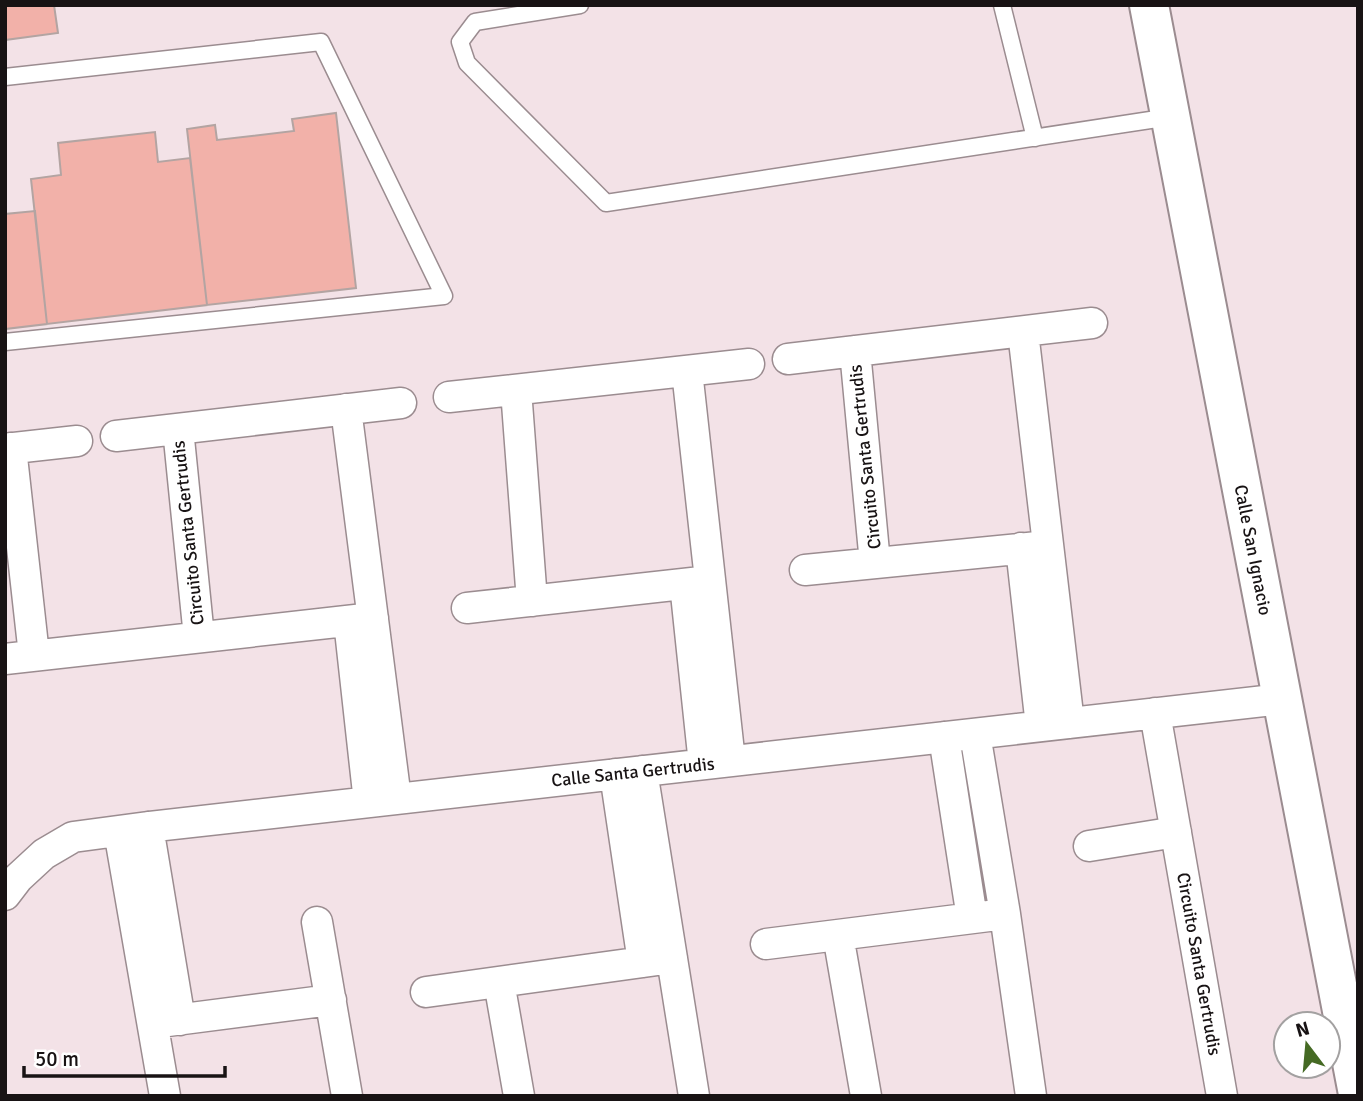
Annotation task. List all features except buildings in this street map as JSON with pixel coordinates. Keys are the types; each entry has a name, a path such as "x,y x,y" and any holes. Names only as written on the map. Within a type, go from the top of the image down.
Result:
{"street":[{"name":"Calle San Ignacio","path":"1149,5 1358,1094"},
{"name":"Circuito Santa Gertrudis","path":"788,359 1092,323"},
{"path":"1023,332 1035,547 1055,725"},
{"name":"Circuito Santa Gertrudis","path":"855,351 875,563"},
{"path":"449,397 749,364"},
{"path":"687,371 698,582 717,763"},
{"path":"516,390 532,601"},
{"name":"Circuito Santa Gertrudis","path":"116,436 401,403"},
{"path":"346,410 361,619 382,801"},
{"name":"Circuito Santa Gertrudis","path":"178,429 199,637"},
{"name":"Circuito Santa Gertrudis","path":"77,441 8,448 20,657 361,619"},
{"name":"Circuito Santa Gertrudis","path":"805,570 1035,547"},
{"path":"467,608 698,582"},
{"name":"Calle Santa Gertrudis","path":"9,881 44,854 73,837 1282,699"},
{"name":"Circuito Santa Gertrudis","path":"1155,713 1222,1096"},
{"path":"975,734 1005,914 1031,1096"},
{"path":"944,737 972,918"},
{"path":"628,773 657,960 694,1096"},
{"path":"134,829 166,1021 165,1096"},
{"path":"1089,846 1176,832"},
{"path":"766,944 1005,914"},
{"path":"317,922 348,1096"},
{"path":"838,935 866,1096"},
{"path":"426,992 657,960"},
{"path":"499,982 519,1096"},
{"path":"166,1021 331,1000"}],"lane":[{"path":"580,5 475,22 460,42 467,63 606,203 1170,117"},
{"path":"1002,5 1035,138"},
{"path":"5,77 321,41 444,296 5,342"}]}
